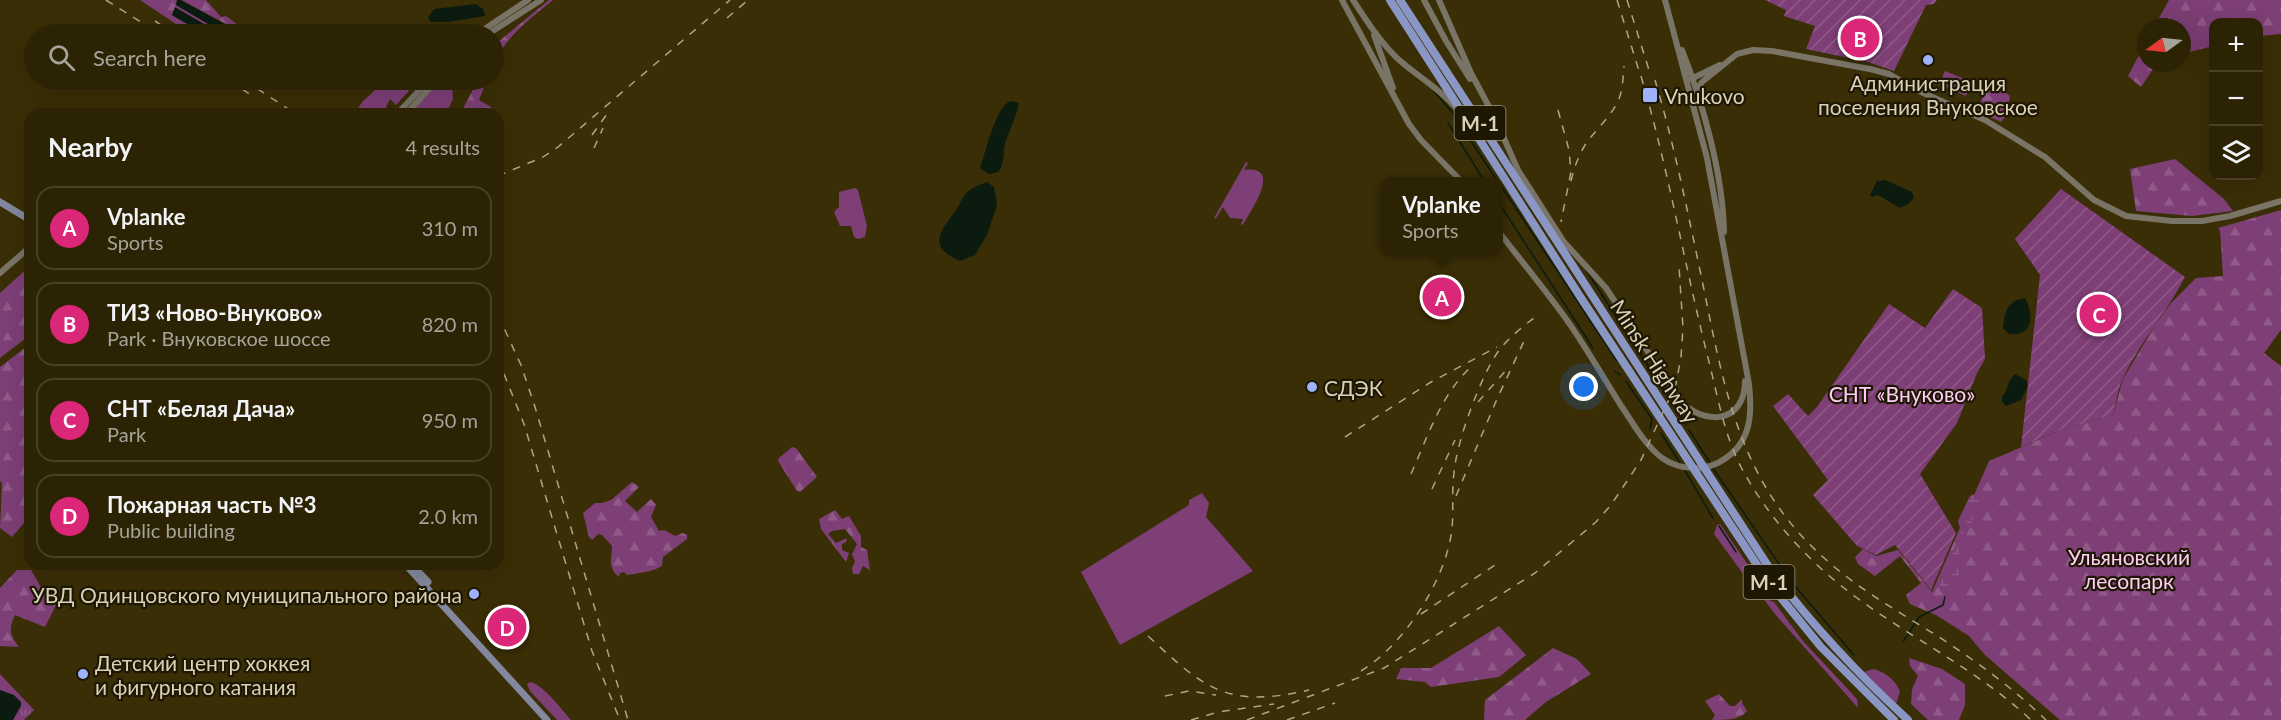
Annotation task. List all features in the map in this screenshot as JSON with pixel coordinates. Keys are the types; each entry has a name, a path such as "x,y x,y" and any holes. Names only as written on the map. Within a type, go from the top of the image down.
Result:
{"highway":[{"name":"Minsk Highway","path":"1390,0 1429,52 1528,198 1769,583 1808,632 1846,674 1894,720"},
{"name":"Minsk Highway","path":"1400,0 1471,126 1723,507 1806,616 1847,663 1908,720"}],"main road":[{"path":"492,24 528,0"},
{"path":"504,24 541,0"},
{"path":"1342,0 1402,113 1421,140 1457,177"},
{"path":"1353,0 1369,24 1398,58 1445,95 1471,126"},
{"path":"1424,0 1451,49 1498,124 1518,170 1564,242 1606,288 1679,399 1689,410 1702,416 1722,416 1738,405 1745,389 1744,363"},
{"path":"1439,0 1483,97"},
{"path":"1665,0 1706,126 1722,204 1724,251"},
{"path":"1369,24 1402,113"},
{"path":"1693,83 1740,53 1763,50 1870,69 1889,74 1999,128 2045,157 2094,200 2126,216 2181,221 2208,220 2281,201"},
{"path":"1693,83 1702,82 1726,62"},
{"path":"1503,237 1568,322 1645,441 1662,457 1684,468 1703,467 1723,460 1734,452 1745,438 1750,421 1751,403 1693,83"},
{"path":"404,108 423,90"},
{"path":"411,108 426,90"},
{"path":"1498,124 1513,167 1528,198"},
{"path":"0,200 24,211"},
{"path":"0,200 24,216"},
{"path":"0,273 24,252"},
{"path":"410,570 547,720"},
{"path":"416,570 554,720"}],"green space":[{"path":"140,0 177,0 176,5 208,24 203,24 175,8 172,15 187,24 176,24"},
{"path":"181,0 206,0 221,17 226,16 237,24 226,24"},
{"path":"549,0 553,0 528,21 504,46 504,37"},
{"path":"1765,0 1937,0 1934,4 1926,5 1894,71 1868,62 1806,49 1815,26 1784,16 1786,10"},
{"path":"2169,0 2281,0 2281,34 2263,36 2263,18 2209,18 2209,47 2191,52 2191,18 2159,18"},
{"path":"2137,59 2137,72 2151,72 2141,87 2128,76"},
{"path":"1945,71 1972,82 1966,96 1939,85"},
{"path":"1990,82 2010,96 2007,114 2001,122 1978,111 1987,83"},
{"path":"375,90 410,90 396,105 390,99 386,108 358,108"},
{"path":"430,90 452,90 453,99 449,108 414,108"},
{"path":"473,90 483,90 479,100 491,107 491,108 463,108"},
{"path":"2175,159 2224,199 2233,211 2192,216 2136,211 2130,169"},
{"path":"1246,162 1248,163 1244,170 1256,170 1262,175 1263,182 1252,210 1243,225 1241,224 1243,219 1230,218 1223,207 1214,218"},
{"path":"855,188 858,190 867,226 865,237 858,239 854,237 851,226 840,226 834,212 839,207 839,192"},
{"path":"2061,189 2185,277 2123,378 2113,415 2061,430 2021,447 2040,275 2015,239"},
{"name":"Ульяновский лесопарк","path":"2281,210 2281,330 2264,353 2281,366 2281,720 2060,720 1985,655 1969,636 1936,615 1910,604 1906,595 1921,583 1900,556 1875,576 1858,564 1855,557 1863,549 1876,556 1898,550 1932,592 1989,461 2061,430 2113,415 2123,379 2171,303 2196,278 2223,276 2218,228"},
{"path":"24,271 24,340 0,358 0,293"},
{"name":"СНТ «Внуково»","path":"1953,289 1982,308 1985,359 1957,423 1920,474 1956,533 1931,590 1895,545 1876,555 1857,546 1813,495 1828,480 1773,406 1788,394 1808,416 1817,407 1889,304 1925,328"},
{"path":"24,349 24,523 12,537 0,528 2,483 0,481 0,367"},
{"path":"792,447 796,448 817,477 800,492 797,491 778,461"},
{"path":"632,482 639,487 625,501 637,512 651,499 656,505 651,517 659,531 664,530 675,536 683,533 687,535 687,539 663,557 662,566 641,573 627,575 624,572 620,573 619,577 612,566 612,546 602,535 598,534 592,540 589,537 583,513 595,503 611,500"},
{"path":"1980,492 1979,502 1958,557 1959,584 1951,594 1945,597 1940,589 1940,582 1961,532 1958,521 1970,496"},
{"path":"1202,493 1209,503 1206,517 1253,571 1120,645 1081,572 1189,505 1189,500"},
{"path":"835,510 842,519 849,516 861,536 861,547 867,550 870,570 863,566 859,574 853,574 852,568 855,562 852,554 857,544 845,529 828,534 836,543 847,538 842,544 842,550 849,553 846,562 821,529 819,519"},
{"path":"1720,524 1766,591 1765,595 1757,593 1714,534 1717,525"},
{"path":"17,570 31,570 42,589 56,605 45,627 15,615 11,624 11,632 19,647 0,646 0,588"},
{"path":"1763,598 1774,602 1803,641 1857,699 1858,708 1775,614"},
{"path":"1499,626 1526,655 1499,677 1431,687 1425,682 1396,679 1401,668 1431,668"},
{"path":"1553,648 1577,659 1591,674 1546,702 1525,720 1484,720 1485,700"},
{"path":"1909,658 1942,669 1965,684 1965,705 1959,720 1928,720 1911,704 1912,689 1918,676 1910,666"},
{"path":"1873,669 1886,674 1896,684 1900,692 1896,704 1864,672"},
{"path":"0,674 34,710 24,720 0,720"},
{"path":"530,682 541,687 571,720 557,720 530,691 527,684"},
{"path":"1719,694 1730,706 1735,706 1742,699 1747,711 1736,718 1712,720 1715,715 1705,701"}],"shaded area":[{"path":"177,0 181,0 224,24 208,24 176,5"},
{"path":"476,4 483,9 485,16 448,22 431,22 428,18 434,9"},
{"path":"175,7 204,24 187,24 172,15"},
{"path":"1010,101 1019,103 1006,140 1002,164 998,172 989,174 980,168 995,121"},
{"path":"1885,180 1912,192 1914,198 1900,208 1878,195 1872,197 1870,195 1877,181"},
{"path":"987,182 994,187 997,205 987,235 975,255 960,261 951,257 941,247 939,242 942,231 967,192"},
{"path":"2025,298 2030,311 2030,323 2023,332 2009,334 2003,328 2006,312 2011,304"},
{"path":"2015,374 2026,380 2028,386 2021,400 2006,406 2002,402 2002,397"},
{"path":"0,690 14,695 21,702 13,720 0,720"}],"waterway":[{"path":"1433,90 1452,112 1495,177"},
{"path":"1448,123 1482,177"},
{"path":"1503,189 1617,361"},
{"path":"1503,209 1593,348"},
{"path":"1586,270 1665,392"},
{"path":"1615,371 1620,375"},
{"path":"1626,381 1652,419 1650,429"},
{"path":"1675,403 1686,425"},
{"path":"1689,430 1710,463"},
{"path":"1661,433 1680,463"},
{"path":"1712,467 1793,584 1854,655"},
{"path":"1684,469 1713,518"},
{"path":"1719,526 1736,552"},
{"path":"1903,642 1919,617 1943,605 1945,597"}],"railway":[{"path":"106,0 144,24"},
{"path":"504,173 543,157 558,147 730,0"},
{"path":"727,18 748,0"},
{"path":"1617,0 1640,74"},
{"path":"1627,0 1649,70"},
{"path":"155,21 160,24"},
{"path":"1571,181 1576,163 1585,145 1612,112 1619,99 1624,66"},
{"path":"1641,76 1721,412 1735,454 1748,480 1774,518 1794,541 1840,585 1895,624 1979,678 2031,720"},
{"path":"1655,80 1680,177 1727,391 1752,462 1771,496 1794,527 1836,569 1879,600 1981,666 2046,720"},
{"path":"244,90 251,95"},
{"path":"259,90 287,108"},
{"path":"1558,110 1569,150 1571,172 1561,222"},
{"path":"592,135 607,114"},
{"path":"594,148 603,128"},
{"path":"1247,720 1384,668 1535,573 1596,522 1611,505 1641,460 1676,384 1683,328 1679,266"},
{"path":"1361,671 1391,647 1405,631 1438,578 1450,541 1456,460 1471,408 1500,349 1534,318"},
{"path":"504,328 521,365 535,407 628,720"},
{"path":"1456,496 1525,339"},
{"path":"1345,437 1431,382 1497,347"},
{"path":"1411,474 1444,402 1461,377 1472,366"},
{"path":"1478,402 1508,368"},
{"path":"504,374 524,424 592,651 620,720"},
{"path":"1432,489 1455,440"},
{"path":"1421,614 1498,563"},
{"path":"1148,636 1186,669 1219,690 1257,697 1309,690"},
{"path":"1165,696 1189,691 1216,695"},
{"path":"1287,720 1335,703"},
{"path":"1191,720 1218,712 1274,704"}],"place":[{"name":"ТИЗ «Ново-Внуково»","path":"1860,38"},
{"name":"Администрация поселения Внуковское","path":"1928,60"},
{"name":"Vnukovo","path":"1650,95"},
{"name":"Vplanke","path":"1442,297"},
{"name":"СНТ «Белая Дача»","path":"2099,314"},
{"name":"СДЭК","path":"1312,387"},
{"name":"УВД Одинцовского муниципального района","path":"474,594"},
{"name":"Пожарная часть №3","path":"507,627"},
{"name":"Детский центр хоккея и фигурного катания","path":"83,674"}]}
